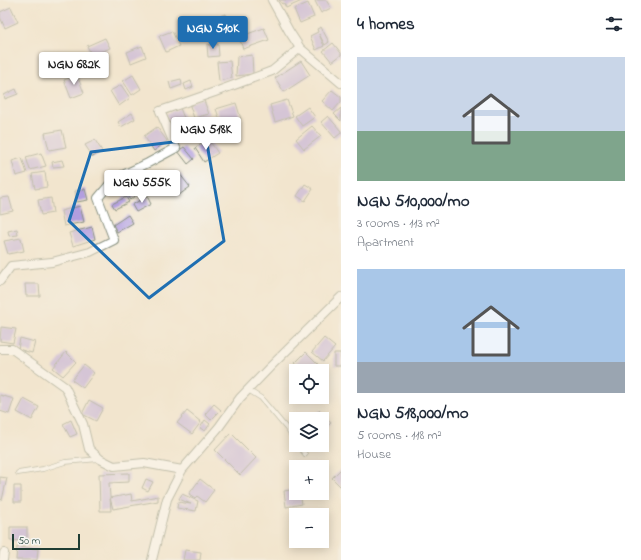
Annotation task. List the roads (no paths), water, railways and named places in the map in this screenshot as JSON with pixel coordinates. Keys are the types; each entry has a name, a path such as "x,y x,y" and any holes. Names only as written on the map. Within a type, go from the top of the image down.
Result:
{"street":[{"path":"272,0 300,48 341,83"},
{"path":"0,281 10,266 52,262 90,252 114,240 98,198 114,179 176,148 160,111 272,70 300,48"},
{"path":"152,560 167,500 182,470 219,427 240,398 341,297"},
{"path":"0,349 12,349 65,387 83,424 89,449 100,459 114,466 144,464 182,470"}],"lane":[{"path":"248,390 261,398 289,432"},
{"path":"18,474 43,469 65,462 100,459"}]}
